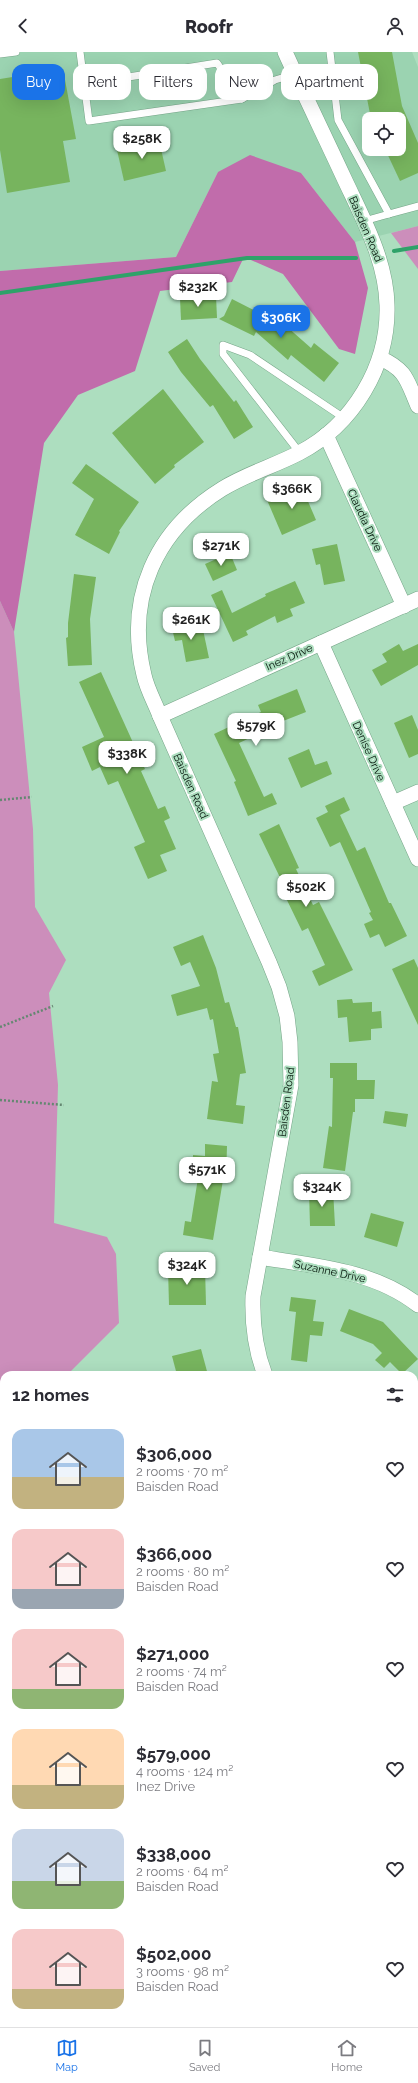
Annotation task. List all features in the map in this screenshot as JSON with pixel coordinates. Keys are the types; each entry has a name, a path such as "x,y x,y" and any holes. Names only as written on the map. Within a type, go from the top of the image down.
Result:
{"street":[{"name":"Baisden Road","path":"286,52 291,64"},
{"name":"Baisden Road","path":"264,1371 254,1337 252,1317 253,1296 290,1085 290,1042 287,1016 279,988 269,962 160,716 144,676 139,648 138,624 146,582 166,538 198,505 224,487 300,452 326,435 344,418 365,390 380,358 386,328 387,305 381,265 364,221 307,100"},
{"path":"380,358 395,365 403,374 418,406"},
{"name":"Claudia Drive","path":"326,435 404,606"},
{"name":"Inez Drive","path":"160,716 418,599"},
{"name":"Denise Drive","path":"321,643 418,859"},
{"path":"393,803 418,792"},
{"name":"Suzanne Drive","path":"260,1257 372,1279 390,1287 418,1305"}],"lane":[{"path":"0,54 16,52"},
{"path":"80,52 82,64"},
{"path":"330,52 338,120 389,214"},
{"path":"131,77 218,64"},
{"path":"86,100 89,121 235,100"},
{"path":"364,221 418,206"},
{"path":"300,452 223,354 223,345 250,355 344,418"}],"path":[{"path":"0,800 32,797"},
{"path":"0,1028 53,1006"},
{"path":"0,1100 64,1105"}],"shaded area":[{"path":"0,52 412,52 418,67 418,226 355,242 301,173 218,172 176,257 0,271"},
{"path":"250,155 301,173 355,242 368,288 355,354 339,349 283,274 244,257 232,282 160,291 135,371 78,395 44,443 14,632 0,601 0,271 176,257 218,172"},
{"path":"418,226 418,269 391,233"},
{"path":"0,601 14,632 33,829 35,907 66,960 49,993 58,1085 54,1223 107,1237 116,1254 119,1323 71,1371 0,1371"}],"building":[{"path":"358,52 392,52 402,106 405,112 370,112 367,100 378,100 378,64 360,64"},
{"path":"12,77 12,100 65,100 65,80 76,139 63,141 70,182 7,193 0,150 0,79"},
{"path":"406,115 418,143 418,173 400,181 388,156 406,156"},
{"path":"159,140 166,171 124,181 117,150"},
{"path":"216,296 217,318 181,320 180,298"},
{"path":"232,299 275,321 277,318 311,348 314,343 339,363 324,382 291,355 288,360 256,332 254,336 219,319 224,316"},
{"path":"187,339 200,359 234,402 236,400 253,427 234,439 213,405 210,407 181,372 168,352"},
{"path":"163,389 204,442 174,465 175,467 155,484 112,433"},
{"path":"86,464 139,502 119,531 120,532 109,554 75,535 94,499 72,483"},
{"path":"301,485 316,520 282,535 267,500"},
{"path":"337,544 345,581 324,585 320,564 316,565 312,549"},
{"path":"230,553 237,570 213,581 205,564"},
{"path":"74,574 96,577 90,619 92,665 68,666 66,638 68,637 68,623"},
{"path":"295,581 305,603 290,609 293,616 277,623 275,616 246,631 248,635 233,642 211,595 222,590 232,613 266,596 265,594"},
{"path":"187,621 188,628 202,625 209,658 186,662 182,640 175,641 171,624"},
{"path":"399,644 403,651 418,644 418,665 381,686 372,670 387,662 382,654"},
{"path":"101,672 145,769 141,771 158,809 165,806 170,818 164,821 176,849 160,855 167,871 148,879 134,847 145,842 118,781 108,785 100,767 92,771 82,747 104,737 79,682"},
{"path":"297,689 306,712 253,733 254,736 239,743 264,797 272,793 277,804 248,816 234,782 236,781 214,734 261,712 258,705"},
{"path":"412,715 418,730 418,754 409,758 394,723"},
{"path":"309,749 315,765 327,761 332,774 301,788 288,758"},
{"path":"344,797 350,810 340,815 357,851 365,847 389,903 391,903 407,936 385,947 379,934 370,938 364,924 373,920 369,913 371,912 340,842 330,847 316,818 328,812 325,806"},
{"path":"279,824 299,868 296,869 313,905 319,902 353,970 319,986 312,971 325,965 308,928 302,931 285,896 288,894 259,834"},
{"path":"203,935 216,968 225,1003 229,1002 236,1027 238,1027 246,1073 240,1074 236,1105 245,1106 243,1124 207,1119 212,1081 218,1082 213,1054 219,1053 213,1019 210,1020 207,1008 177,1016 171,995 200,986 190,962 181,966 173,947"},
{"path":"414,959 418,968 418,1025 392,969"},
{"path":"352,999 353,1003 372,1002 372,1012 381,1011 382,1028 371,1029 371,1040 349,1042 347,1017 338,1018 337,1000"},
{"path":"330,1063 357,1063 357,1080 375,1080 374,1099 355,1099 355,1112 353,1112 345,1171 323,1168 329,1126 332,1127 333,1078 330,1078"},
{"path":"385,1111 408,1114 406,1127 383,1123"},
{"path":"205,1144 227,1146 226,1180 223,1180 213,1240 183,1235 185,1221 191,1222 198,1178 192,1178 193,1155 205,1156"},
{"path":"333,1189 335,1226 310,1226 309,1190"},
{"path":"371,1213 404,1222 397,1247 364,1237"},
{"path":"205,1267 206,1305 169,1305 168,1268"},
{"path":"291,1297 316,1300 313,1321 324,1322 322,1336 310,1335 307,1362 291,1360 296,1312 289,1311"},
{"path":"349,1309 383,1322 418,1359 405,1371 399,1371 390,1362 384,1368 375,1360 382,1353 373,1344 340,1331"},
{"path":"201,1349 207,1371 176,1371 172,1356"}],"waterway":[{"path":"394,251 418,247"},
{"path":"0,293 247,258 356,258"}]}
